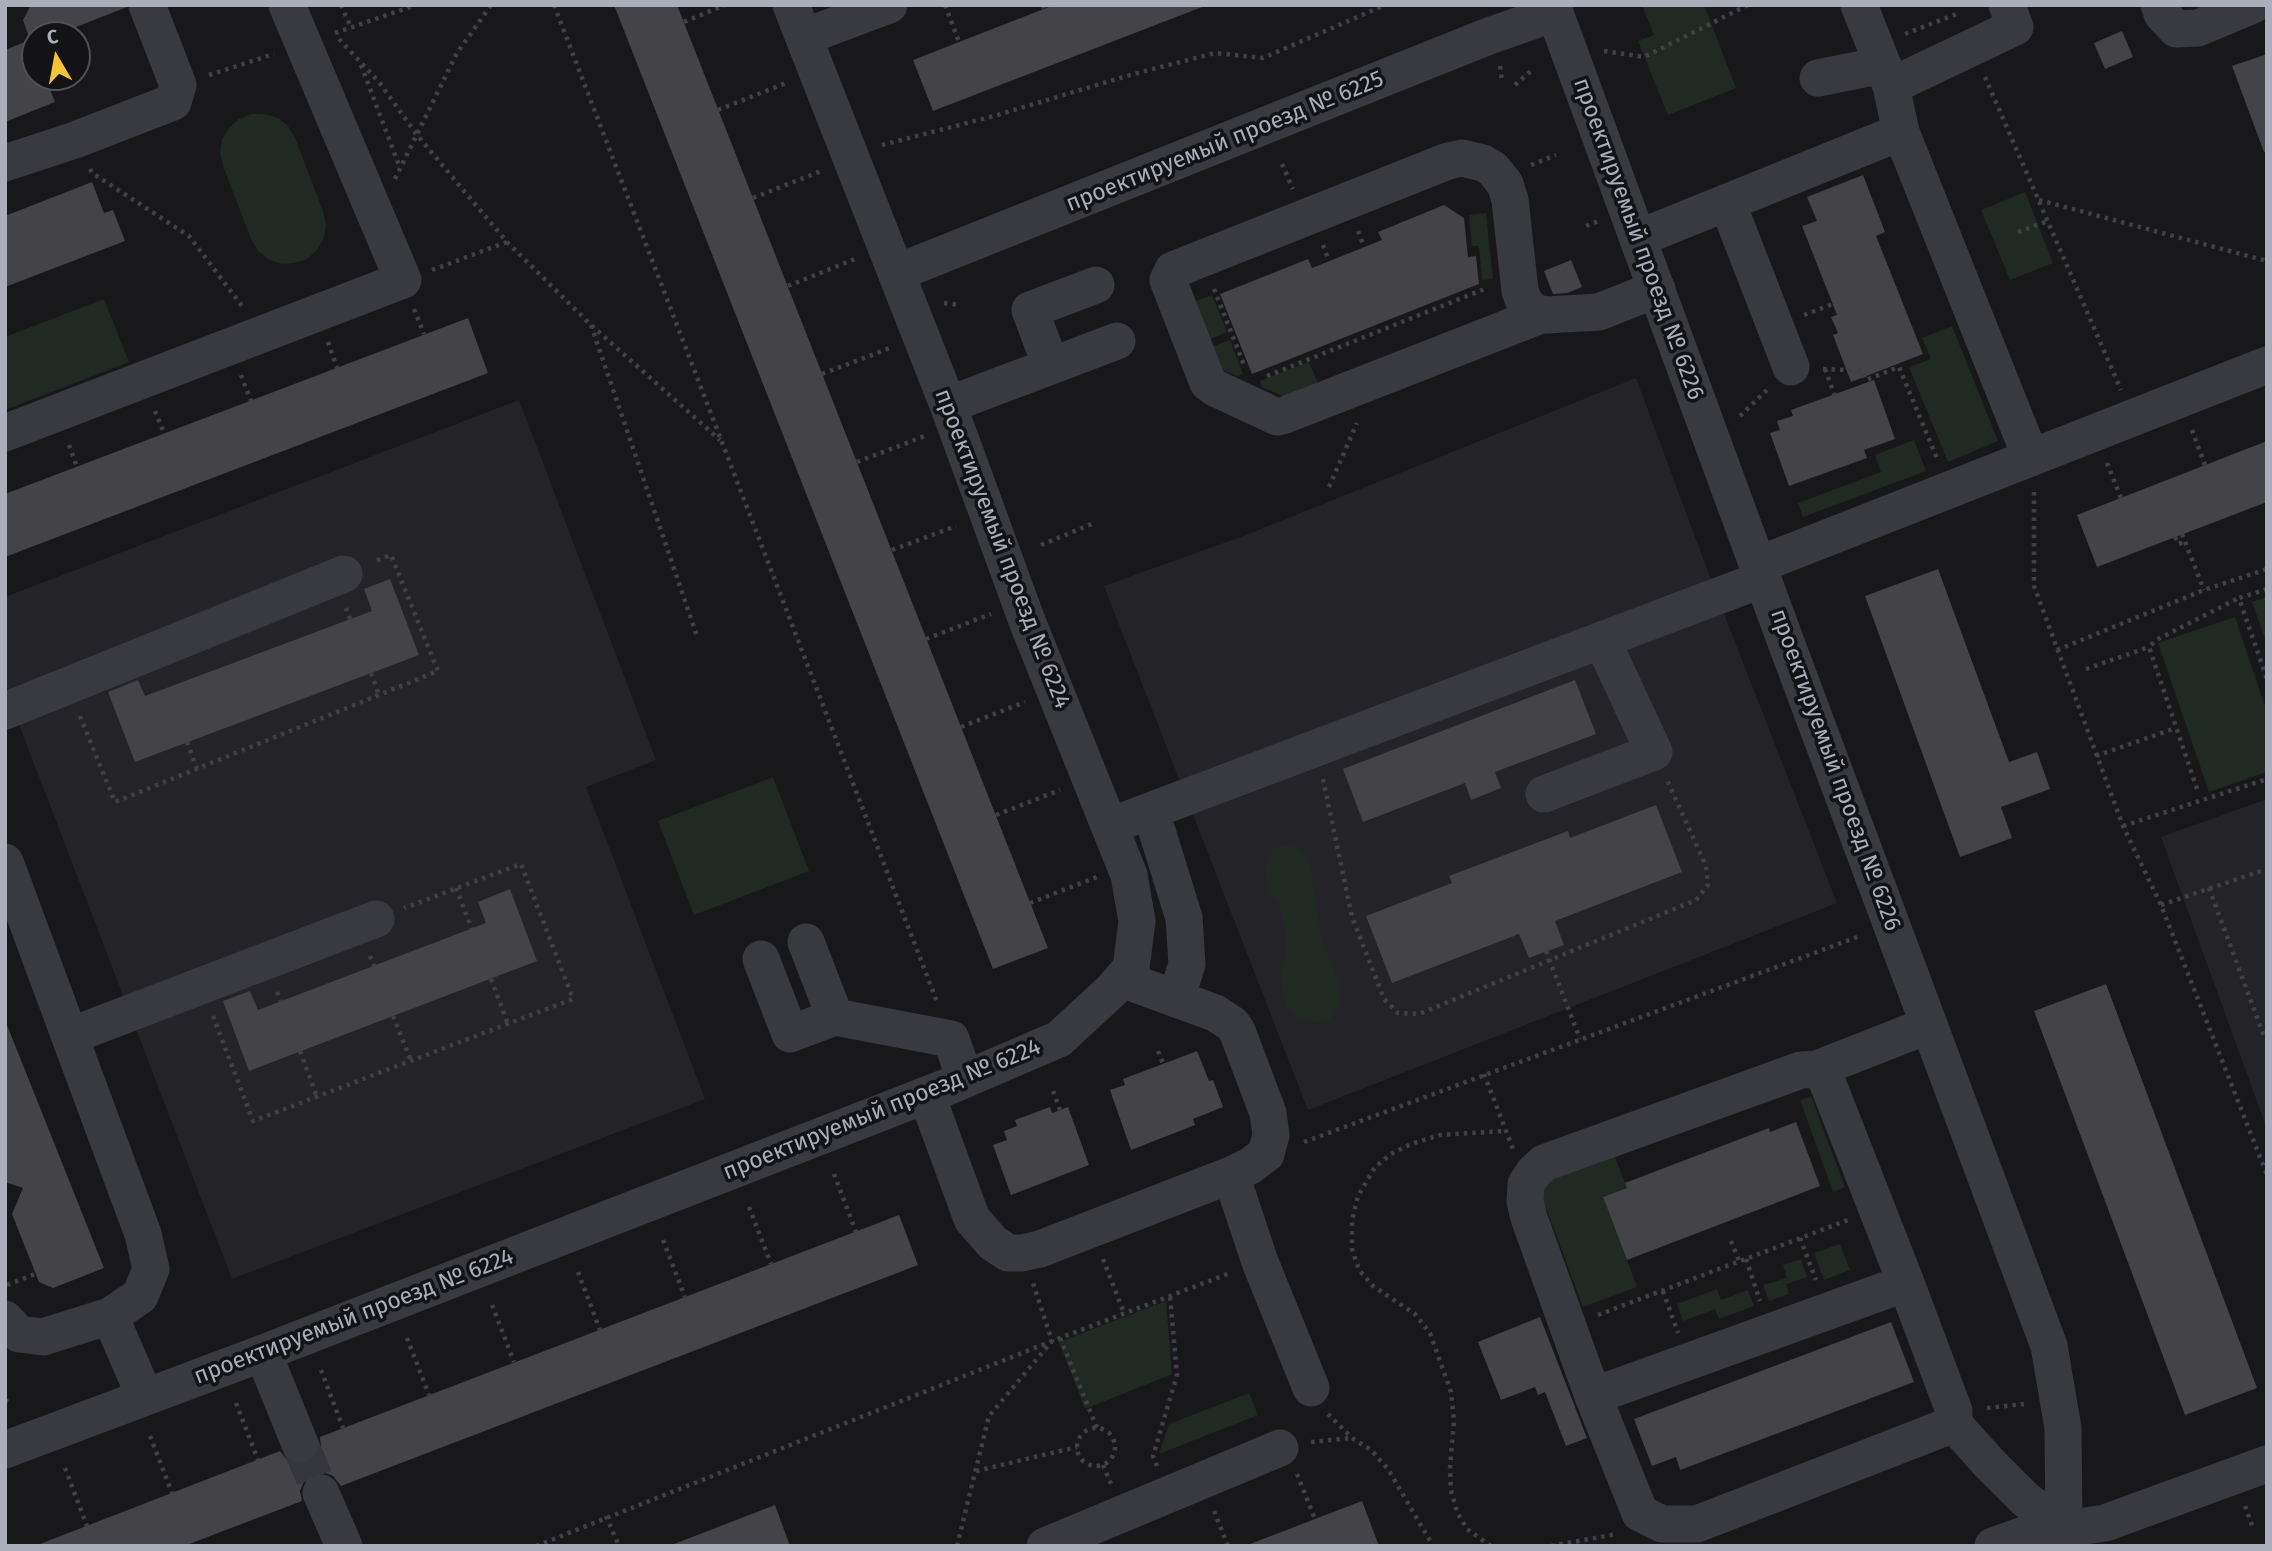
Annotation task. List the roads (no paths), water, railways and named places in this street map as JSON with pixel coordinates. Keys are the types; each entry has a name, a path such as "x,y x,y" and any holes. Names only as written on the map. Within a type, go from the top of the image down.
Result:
{"street":[{"path":"5,163 75,140 173,102 178,85 148,5"},
{"path":"5,433 403,280 287,5"},
{"path":"797,21 889,5"},
{"path":"1859,5 1883,65 1901,132 2033,471"},
{"path":"1818,78 1972,47 2015,27 2007,5"},
{"path":"2159,5 2162,13 2176,29 2198,28 2253,5"},
{"name":"проектируемый проезд № 6226","path":"1554,9 2049,1346 2063,1428 2062,1537"},
{"name":"проектируемый проезд № 6225","path":"896,273 1554,9"},
{"name":"проектируемый проезд № 6224","path":"5,1450 927,1096 1059,1039 1131,968 1137,921 1129,875 1027,621 939,420 896,273 797,21"},
{"path":"1639,238 1901,132"},
{"path":"1541,315 1524,302 1518,276 1510,200 1505,184 1493,169 1483,163 1462,158 1448,161 1174,270 1168,280 1210,386 1238,387 1268,414 1281,416 1541,315 1599,312 1657,289"},
{"path":"1727,202 1808,368"},
{"path":"1051,366 1030,310 1096,285"},
{"path":"939,420 1051,366 1118,341"},
{"path":"1110,826 1602,640 1761,572 2033,471 2267,365"},
{"path":"5,711 344,574"},
{"path":"1544,794 1654,752 1602,640"},
{"path":"1157,831 1184,918 1187,964 1176,999"},
{"path":"5,862 143,1234 151,1269 140,1296 110,1316 43,1337 19,1334 5,1319"},
{"path":"70,1036 376,919"},
{"path":"806,942 835,1017"},
{"path":"761,959 790,1034 835,1017 951,1039 965,1079"},
{"path":"927,1096 972,1219 993,1243 1008,1253 1041,1249 1231,1175 1266,1154 1271,1136 1268,1113 1237,1031 1224,1018 1122,979"},
{"path":"1929,1025 1817,1069 1801,1070 1544,1163 1526,1184 1525,1201 1593,1396 1640,1513 1662,1524 1697,1524 1954,1424"},
{"path":"1817,1069 1826,1079 1906,1283 1954,1411 1954,1424 2062,1537"},
{"path":"1231,1175 1260,1262 1311,1388"},
{"path":"1593,1396 1906,1283"},
{"path":"110,1316 145,1398"},
{"path":"263,1353 300,1444"},
{"path":"1045,1546 1283,1448"},
{"path":"1993,1546 2024,1535 2062,1537 2267,1464"},
{"path":"321,1493 344,1546"}],"tunnel":[{"path":"300,1444 321,1493"}]}
